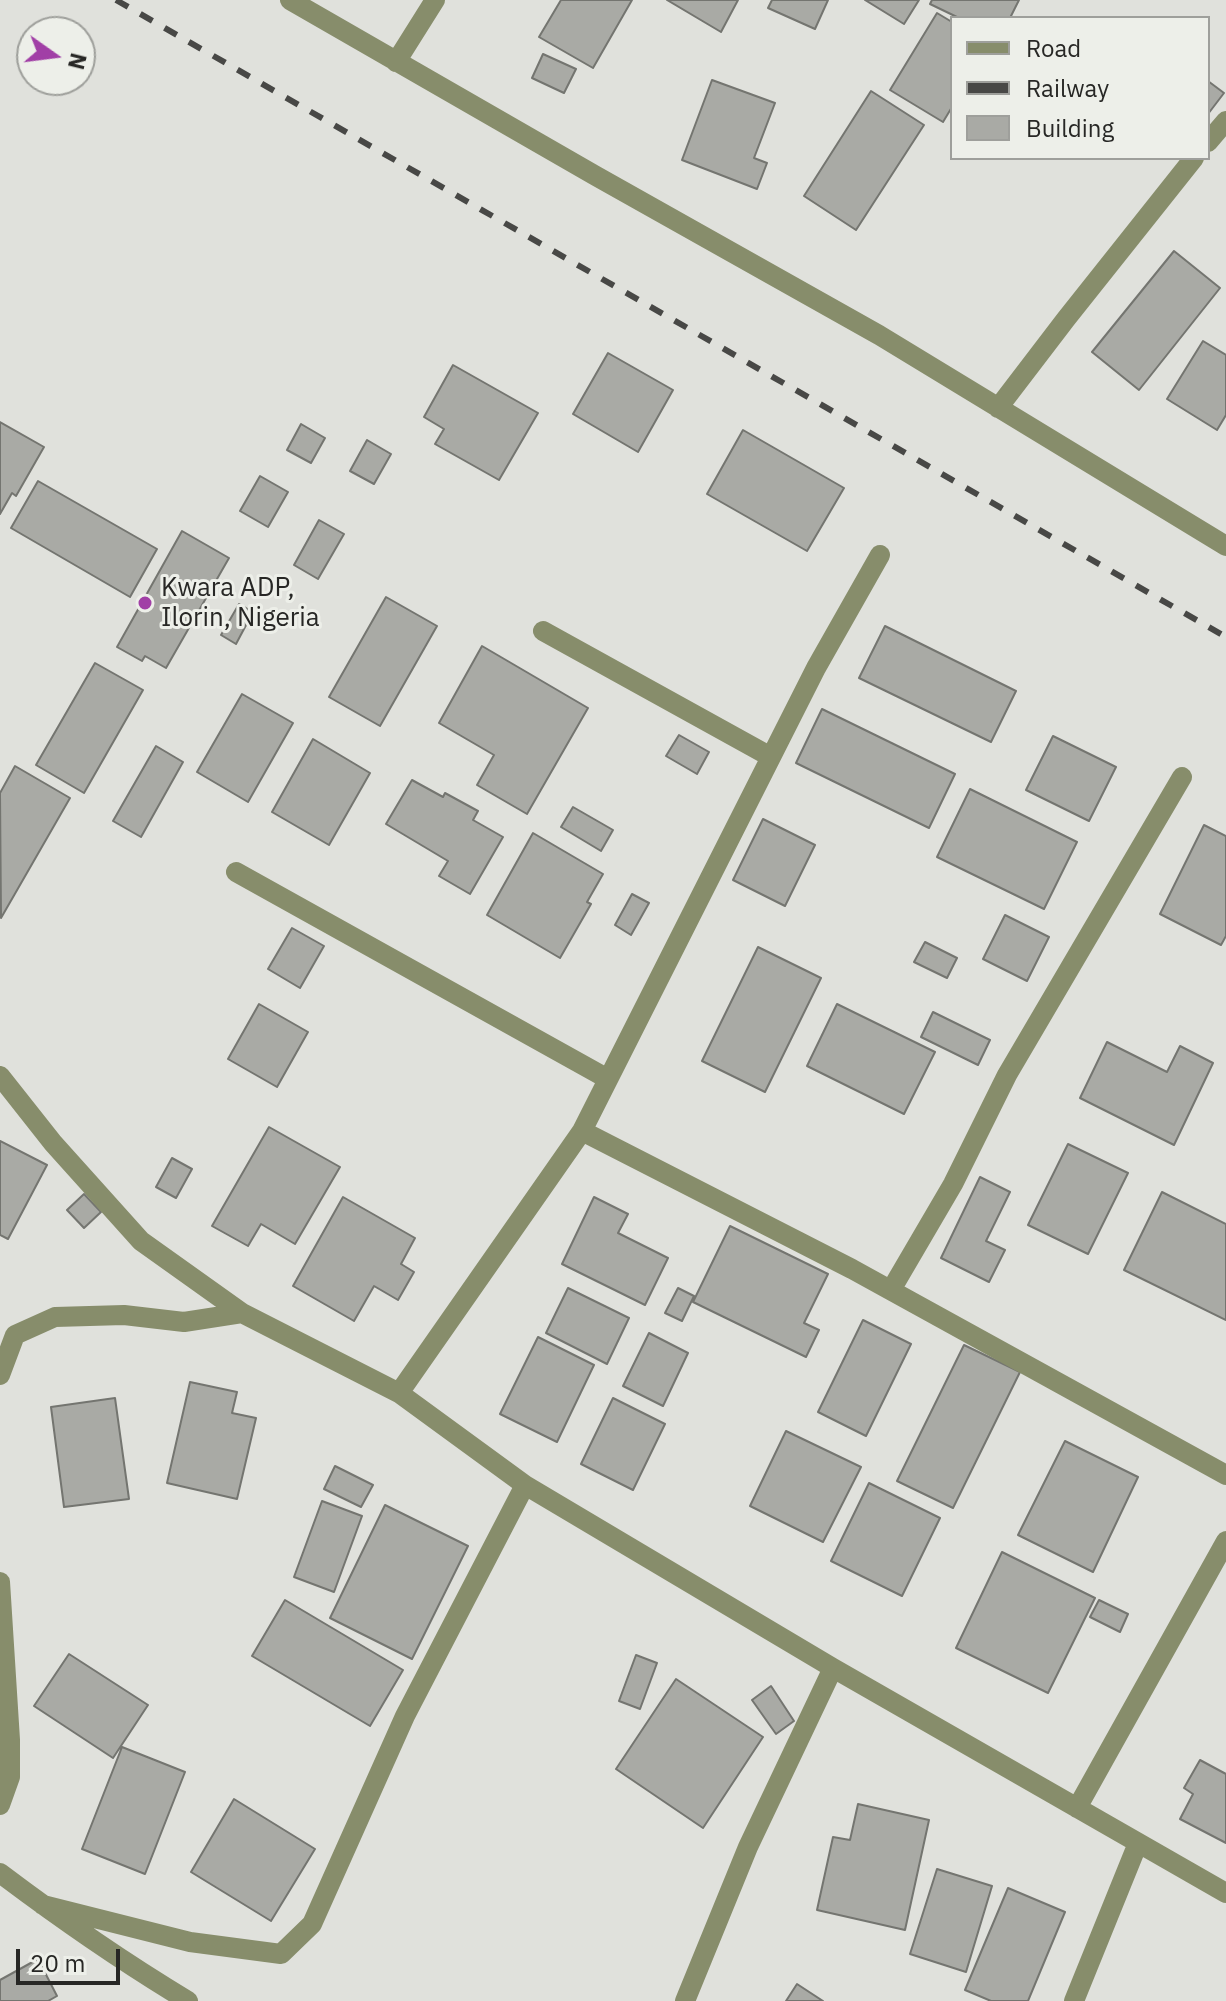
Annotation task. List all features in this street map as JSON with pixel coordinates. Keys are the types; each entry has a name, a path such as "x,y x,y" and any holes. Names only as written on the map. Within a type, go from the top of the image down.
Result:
{"street":[{"path":"290,0 879,335 1226,546"},
{"path":"396,62 435,0"},
{"path":"1210,140 1226,121"},
{"path":"998,408 1192,160"},
{"path":"399,1393 582,1131 816,668 880,555"},
{"path":"543,631 771,757"},
{"path":"891,1290 953,1184 1007,1075 1182,777"},
{"path":"236,872 608,1079"},
{"path":"0,1076 53,1143 141,1241 242,1313 399,1393 525,1485 833,1668 1226,1893"},
{"path":"582,1131 891,1290 1226,1475"},
{"path":"0,1375 15,1335 55,1317 124,1315 184,1322 242,1313"},
{"path":"43,1905 190,1942 281,1954 312,1924 405,1716 525,1485"},
{"path":"1077,1808 1226,1541"},
{"path":"0,1582 10,1740 10,1777 0,1805"},
{"path":"685,2001 748,1847 833,1668"},
{"path":"1074,2001 1138,1843"},
{"path":"0,1873 137,1971 188,2001"}],"building":[{"path":"561,0 632,0 593,68 539,37"},
{"path":"667,0 738,0 721,32"},
{"path":"772,0 828,0 815,29 768,8"},
{"path":"865,0 919,0 904,24"},
{"path":"932,0 1019,0 1011,16 955,16 930,4"},
{"path":"937,13 950,21 950,110 943,122 890,90"},
{"path":"543,54 576,69 564,93 532,78"},
{"path":"712,80 775,103 754,158 767,163 757,189 682,160"},
{"path":"1210,82 1224,93 1210,111"},
{"path":"871,91 924,125 856,230 804,196"},
{"path":"1174,251 1220,288 1139,390 1092,352"},
{"path":"1203,341 1226,355 1226,415 1217,430 1167,399"},
{"path":"608,353 673,390 638,452 573,414"},
{"path":"453,365 538,413 499,480 435,444 444,429 424,417"},
{"path":"0,422 44,447 16,496 12,493 0,514"},
{"path":"301,424 325,438 311,463 287,450"},
{"path":"743,430 844,488 807,551 707,494"},
{"path":"367,440 391,454 374,484 350,471"},
{"path":"260,476 288,492 268,527 240,511"},
{"path":"38,481 157,549 130,597 11,528"},
{"path":"319,520 344,534 318,579 294,565"},
{"path":"182,531 229,558 166,668 145,656 142,661 117,647"},
{"path":"386,597 437,626 380,726 329,697"},
{"path":"239,604 253,612 236,644 221,635"},
{"path":"885,626 1016,691 991,742 859,678"},
{"path":"482,646 588,708 527,814 477,785 494,755 439,723"},
{"path":"95,663 143,690 84,793 36,765"},
{"path":"242,694 293,723 248,802 197,772"},
{"path":"822,709 955,774 929,828 796,763"},
{"path":"679,735 709,752 697,774 666,756"},
{"path":"1053,736 1116,767 1089,821 1026,790"},
{"path":"313,739 370,773 329,845 272,812"},
{"path":"156,746 183,762 141,837 113,821"},
{"path":"15,766 70,798 1,918 0,793"},
{"path":"412,780 478,811 473,820 503,837 470,894 439,876 448,861 386,824"},
{"path":"970,789 1077,842 1044,909 937,857"},
{"path":"573,807 613,830 601,851 561,827"},
{"path":"763,819 815,845 785,906 733,880"},
{"path":"1204,825 1226,836 1226,936 1221,945 1160,914"},
{"path":"533,833 603,874 587,902 591,904 560,958 487,915"},
{"path":"632,894 649,903 631,935 615,925"},
{"path":"1005,915 1049,937 1027,981 983,959"},
{"path":"292,928 324,946 300,988 268,969"},
{"path":"925,942 957,958 947,978 914,962"},
{"path":"758,947 821,978 765,1092 702,1061"},
{"path":"259,1004 308,1032 277,1087 228,1059"},
{"path":"837,1004 935,1052 904,1114 807,1066"},
{"path":"933,1012 990,1040 978,1065 921,1037"},
{"path":"1107,1042 1167,1072 1180,1046 1213,1063 1174,1145 1080,1098"},
{"path":"269,1127 340,1167 295,1244 261,1224 248,1246 212,1226"},
{"path":"0,1141 47,1165 8,1239 0,1235"},
{"path":"1068,1144 1128,1173 1088,1254 1028,1225"},
{"path":"172,1158 192,1169 176,1198 156,1187"},
{"path":"980,1177 1010,1192 986,1241 1005,1250 989,1282 941,1258"},
{"path":"1162,1192 1226,1224 1226,1320 1124,1270"},
{"path":"84,1194 101,1212 84,1228 67,1210"},
{"path":"343,1197 415,1238 401,1264 414,1272 398,1300 374,1286 354,1321 293,1286"},
{"path":"594,1197 628,1214 618,1233 668,1258 645,1305 562,1264"},
{"path":"730,1226 828,1274 804,1323 819,1330 806,1357 693,1302"},
{"path":"568,1288 629,1318 607,1364 546,1333"},
{"path":"678,1288 694,1296 682,1321 665,1313"},
{"path":"863,1320 911,1344 866,1436 818,1412"},
{"path":"649,1333 688,1353 663,1406 623,1386"},
{"path":"538,1337 594,1365 557,1442 500,1414"},
{"path":"964,1345 1020,1372 953,1508 897,1481"},
{"path":"190,1382 237,1392 232,1413 256,1418 237,1499 167,1483"},
{"path":"115,1398 129,1499 64,1507 51,1407"},
{"path":"613,1398 665,1424 633,1490 581,1464"},
{"path":"786,1431 861,1467 823,1542 750,1506"},
{"path":"1065,1441 1138,1477 1093,1572 1018,1535"},
{"path":"335,1466 373,1485 361,1507 324,1489"},
{"path":"869,1483 940,1518 902,1596 831,1561"},
{"path":"322,1501 362,1516 334,1592 294,1577"},
{"path":"385,1505 468,1546 412,1659 330,1618"},
{"path":"1002,1552 1095,1598 1048,1693 956,1648"},
{"path":"285,1600 403,1670 370,1726 252,1656"},
{"path":"1099,1600 1128,1614 1120,1632 1090,1617"},
{"path":"69,1654 148,1705 113,1758 34,1706"},
{"path":"636,1655 657,1663 640,1709 619,1701"},
{"path":"676,1679 763,1737 703,1828 616,1769"},
{"path":"771,1686 794,1721 776,1734 752,1700"},
{"path":"122,1747 185,1772 145,1874 82,1849"},
{"path":"1200,1760 1226,1774 1226,1843 1180,1819 1193,1794 1184,1788"},
{"path":"234,1799 315,1849 271,1921 191,1872"},
{"path":"858,1804 929,1820 905,1930 817,1910 833,1837 850,1840"},
{"path":"937,1869 992,1886 966,1972 910,1954"},
{"path":"1008,1888 1065,1912 1028,2001 991,2001 965,1990"},
{"path":"38,1959 57,1996 48,2001 0,2001 0,1980"},
{"path":"797,1984 823,2001 786,2001"}],"railway":[{"path":"116,0 1226,637"}],"place":[{"name":"Kwara ADP, Ilorin, Nigeria","path":"145,603"}]}
